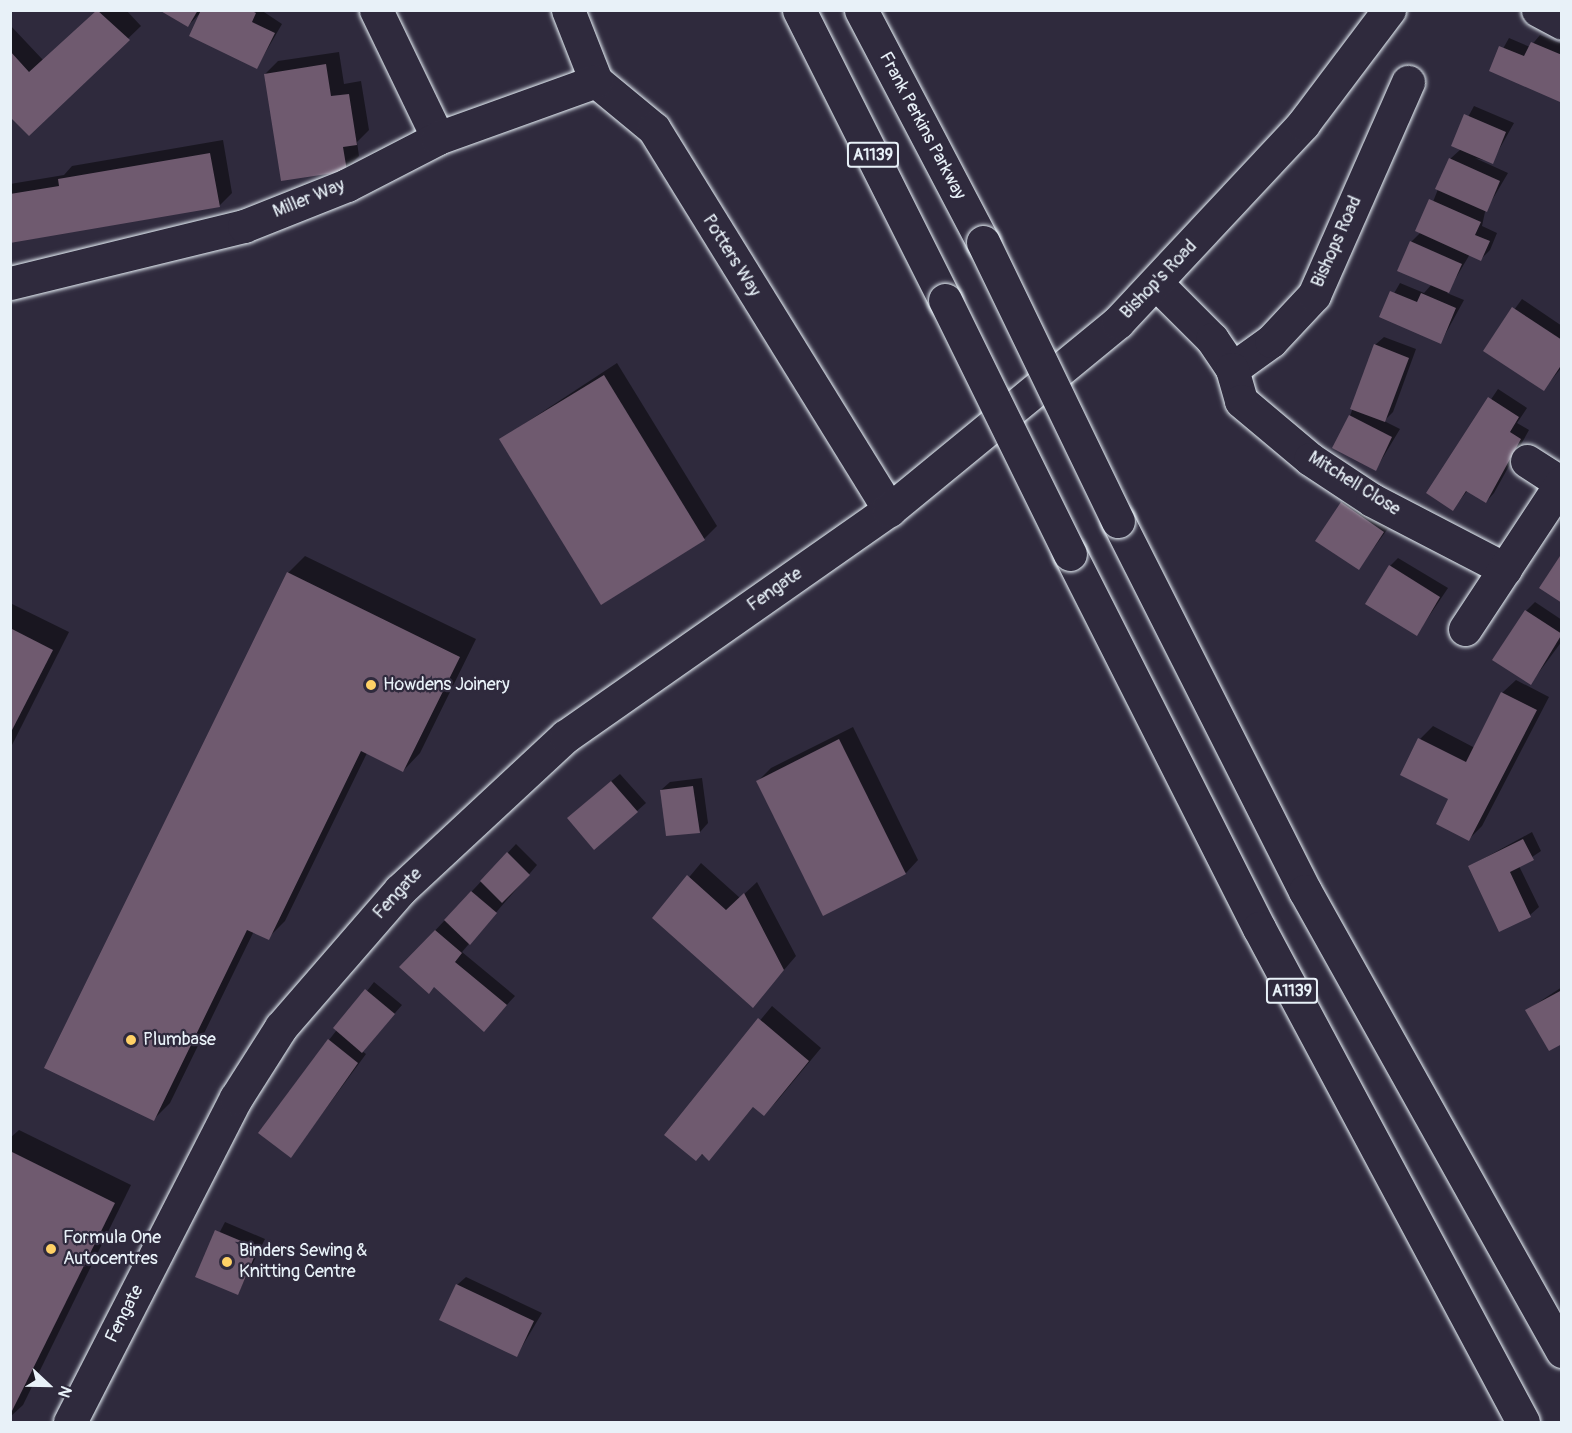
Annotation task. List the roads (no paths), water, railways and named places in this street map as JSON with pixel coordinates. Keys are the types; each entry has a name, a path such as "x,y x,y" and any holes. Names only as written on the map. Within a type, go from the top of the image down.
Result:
{"main road":[{"path":"376,10 438,138"},
{"name":"Potters Way","path":"568,10 596,81 654,129 889,510"},
{"name":"A1139","path":"799,10 1259,928 1523,1422"},
{"name":"Frank Perkins Parkway","path":"861,10 983,242 1118,521 1305,891 1562,1351"},
{"name":"Bishop's Road","path":"889,510 1118,322 1157,284 1303,124 1389,10"},
{"path":"1538,10 1562,23"},
{"name":"Miller Way","path":"10,283 244,226 347,185 438,138 596,81"},
{"name":"Bishops Road","path":"1232,369 1271,341 1314,295 1408,82"},
{"path":"1157,284 1212,339 1232,369"},
{"name":"Mitchell Close","path":"1232,369 1241,401 1310,459 1372,500 1505,569"},
{"path":"1466,629 1561,482 1527,461"},
{"name":"Fengate","path":"70,1422 236,1098 281,1027 400,890 566,736 889,510"}],"place":[{"name":"Howdens Joinery","path":"371,685"},
{"name":"Plumbase","path":"131,1040"},
{"name":"Formula One Autocentres","path":"51,1249"},
{"name":"Binders Sewing & Knitting Centre","path":"227,1262"}]}
